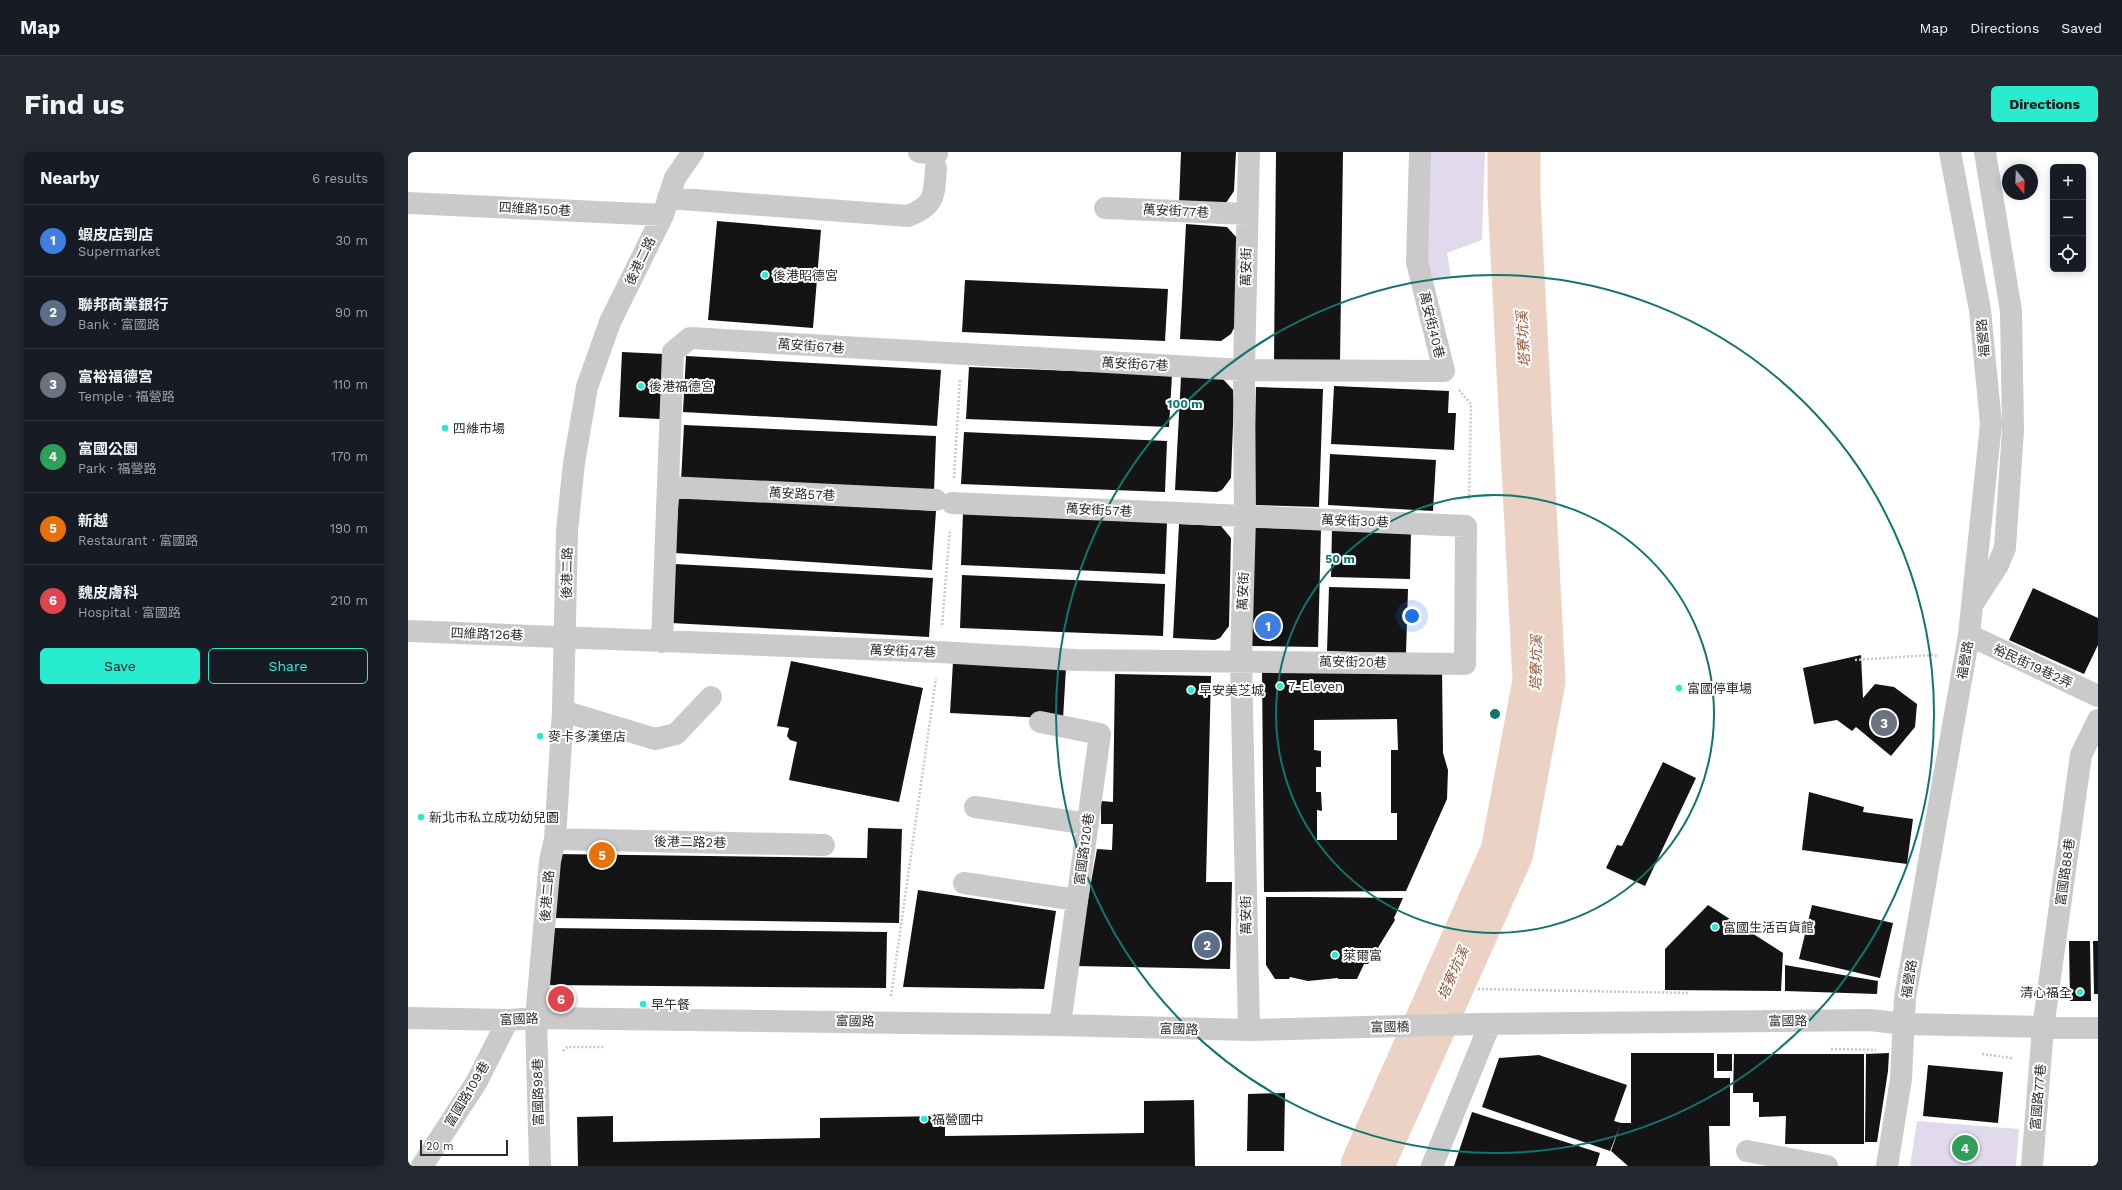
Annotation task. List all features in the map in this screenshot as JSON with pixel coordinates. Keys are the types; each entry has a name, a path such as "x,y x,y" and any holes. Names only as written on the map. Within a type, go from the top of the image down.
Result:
{"street":[{"path":"675,152 676,178"},
{"name":"後港二路","path":"536,1018 550,861 555,838 566,637 567,532 574,463 587,387 610,322 665,207 676,178 693,152"},
{"name":"萬安街","path":"1249,152 1244,370 1245,517 1241,661 1249,1030"},
{"name":"萬安街40巷","path":"1244,370 1444,371 1417,262 1420,152"},
{"name":"福營路","path":"1887,1166 1901,1079 1905,998 1969,635 1991,424 1980,310 1950,152"},
{"path":"1972,606 1998,565 2005,548 2013,430 2011,311 1985,152"},
{"name":"四維路150巷","path":"408,203 665,207 908,216 922,210 933,197 931,158"},
{"name":"萬安街77巷","path":"1105,208 1247,214"},
{"name":"萬安街67巷","path":"662,642 673,352 690,338 1244,370"},
{"name":"萬安路57巷","path":"668,488 944,502"},
{"name":"萬安街57巷","path":"944,502 1245,517"},
{"name":"萬安街30巷","path":"1245,517 1466,526"},
{"name":"萬安街20巷","path":"1241,661 1465,664 1466,526"},
{"name":"四維路126巷","path":"408,631 566,637"},
{"name":"裕民街19巷2弄","path":"1969,635 2098,696"},
{"name":"萬安街47巷","path":"566,637 939,652 1075,660 1241,661"},
{"path":"563,711 655,739 676,734 711,697"},
{"name":"富國路88巷","path":"2043,1028 2081,755 2098,720"},
{"name":"富國路120巷","path":"1040,722 1100,734 1060,1025"},
{"path":"974,807 1088,824"},
{"name":"後港二路2巷","path":"555,838 824,845"},
{"path":"964,883 1077,900"},
{"name":"富國路","path":"408,1018 887,1022 1249,1030 1302,1029"},
{"name":"富國路98巷","path":"536,1018 540,1166"},
{"name":"富國路109巷","path":"422,1166 476,1083 508,1020"},
{"name":"富國路","path":"1484,1024 1870,1020 1904,1024 2098,1028"},
{"path":"1432,1166 1484,1024"},
{"name":"富國橋","path":"1302,1029 1484,1024"},
{"name":"富國路77巷","path":"2032,1166 2043,1028"},
{"path":"1747,1151 1827,1166"}],"path":[{"path":"1444,371 1471,404 1470,493 1466,526"},
{"path":"887,1022 939,652"},
{"path":"1855,660 1931,655 1940,656"},
{"path":"1478,990 1691,994"},
{"path":"562,1052 567,1047 606,1048"}],"shaded area":[{"path":"1430,152 1485,152 1482,240 1447,253 1451,276 1432,280 1427,260"},
{"path":"1917,1121 2019,1129 2016,1166 1910,1166"}],"building":[{"path":"1181,152 1236,152 1234,191 1226,203 1179,203"},
{"path":"1276,152 1343,152 1340,363 1274,361"},
{"name":"後港昭德宮","path":"717,221 821,230 813,328 708,320"},
{"path":"1186,224 1227,227 1237,238 1235,326 1231,334 1221,341 1180,339"},
{"path":"965,280 1168,289 1165,341 962,332"},
{"name":"後港福德宮","path":"622,352 664,354 660,419 619,417"},
{"path":"686,356 941,370 937,426 683,412"},
{"path":"969,367 1172,375 1169,427 966,419"},
{"path":"1181,377 1223,379 1233,390 1231,478 1222,490 1217,492 1175,490"},
{"path":"1334,386 1449,391 1448,413 1456,413 1454,450 1331,444"},
{"path":"1256,387 1323,389 1319,507 1253,505"},
{"path":"684,425 936,436 934,492 681,481"},
{"path":"964,432 1167,441 1165,492 961,484"},
{"path":"1330,454 1436,460 1433,511 1328,505"},
{"path":"679,495 936,511 932,570 675,553"},
{"path":"963,513 1167,522 1165,574 961,565"},
{"path":"1179,524 1221,526 1231,538 1229,626 1220,638 1215,640 1173,638"},
{"path":"1255,528 1321,529 1318,647 1251,646"},
{"path":"1332,529 1411,531 1410,579 1331,577"},
{"path":"675,564 933,578 929,637 671,623"},
{"path":"962,575 1165,584 1163,636 960,628"},
{"path":"1329,587 1408,589 1406,654 1327,651"},
{"path":"2033,588 2098,618 2098,645 2084,674 2009,640"},
{"path":"1861,655 1863,698 1875,684 1894,687 1917,704 1915,727 1891,756 1856,727 1852,731 1837,720 1814,724 1803,668"},
{"path":"791,661 923,688 899,802 789,780 797,742 790,740 787,736 789,728 777,726"},
{"path":"953,662 1066,668 1063,719 950,713"},
{"path":"1442,668 1443,753 1448,770 1447,799 1406,891 1264,892 1262,670","holes":["1397,719 1398,750 1391,750 1391,813 1397,813 1397,840 1317,840 1317,810 1322,811 1321,792 1316,792 1316,767 1321,767 1321,751 1314,750 1314,720"]},
{"path":"1115,674 1211,676 1206,882 1232,882 1230,969 1076,966 1097,849 1112,850 1113,824 1101,824 1101,801 1113,802"},
{"path":"1663,762 1696,778 1645,886 1606,868 1617,845 1622,846"},
{"path":"1809,792 1864,807 1863,812 1913,819 1907,864 1802,850"},
{"path":"868,828 902,829 899,923 553,918 555,854 867,858"},
{"path":"918,890 1056,911 1044,989 903,987"},
{"path":"1266,897 1403,898 1394,918 1395,920 1368,964 1364,964 1357,979 1338,978 1308,981 1290,977 1289,979 1275,979 1266,965"},
{"name":"富國生活百貨館","path":"1708,905 1783,953 1781,991 1665,990 1665,949"},
{"path":"1812,905 1893,923 1880,978 1799,959"},
{"path":"549,928 887,932 886,988 548,985"},
{"path":"2069,941 2090,941 2091,1001 2070,1001"},
{"path":"2093,941 2098,941 2098,994 2094,994"},
{"path":"1785,965 1878,981 1877,994 1785,991"},
{"path":"1631,1053 1714,1053 1714,1078 1730,1078 1730,1126 1709,1126 1710,1166 1628,1166 1611,1151 1620,1126 1610,1151 1482,1107 1499,1058 1539,1055 1627,1085 1614,1121 1631,1123"},
{"path":"1889,1053 1888,1071 1877,1142 1865,1142 1866,1054"},
{"path":"1717,1054 1732,1054 1732,1071 1717,1071"},
{"path":"1734,1054 1864,1054 1864,1144 1785,1144 1786,1116 1759,1117 1759,1102 1753,1102 1753,1093 1733,1093"},
{"path":"1928,1065 2003,1072 1998,1123 1923,1116"},
{"path":"1285,1093 1284,1151 1247,1151 1248,1094"},
{"path":"1194,1100 1195,1166 578,1166 577,1117 613,1116 613,1142 820,1138 820,1118 945,1116 945,1136 1144,1133 1144,1101"},
{"path":"1472,1112 1600,1153 1596,1166 1454,1166"}],"waterway":[{"name":"塔寮坑溪","path":"1367,1166 1507,852 1539,681 1514,197 1514,152"}],"place":[{"name":"後港昭德宮","path":"765,275"},
{"name":"後港福德宮","path":"641,386"},
{"name":"四維市場","path":"445,428"},
{"name":"蝦皮店到店","path":"1268,626"},
{"name":"7-Eleven","path":"1280,686"},
{"name":"富國停車場","path":"1679,688"},
{"name":"早安美芝城","path":"1191,690"},
{"name":"富裕福德宮","path":"1884,723"},
{"name":"麥卡多漢堡店","path":"540,736"},
{"name":"新北市私立成功幼兒園","path":"421,817"},
{"name":"新越","path":"602,855"},
{"name":"富國生活百貨館","path":"1715,927"},
{"name":"聯邦商業銀行","path":"1207,945"},
{"name":"萊爾富","path":"1335,955"},
{"name":"清心福全","path":"2080,992"},
{"name":"魏皮膚科","path":"561,999"},
{"name":"早午餐","path":"643,1004"},
{"name":"福營國中","path":"924,1119"},
{"name":"富國公園","path":"1965,1148"}]}
